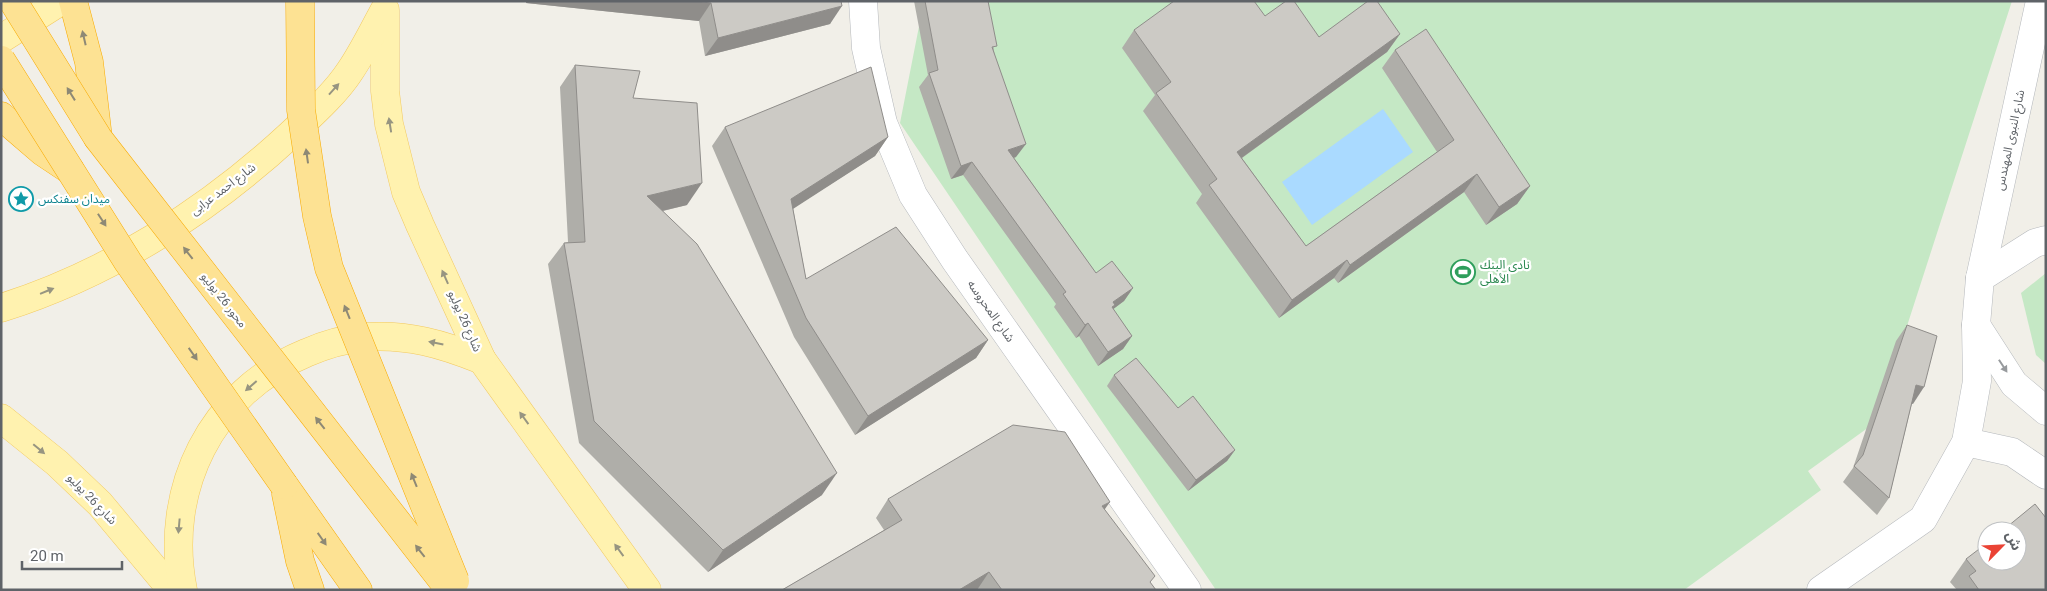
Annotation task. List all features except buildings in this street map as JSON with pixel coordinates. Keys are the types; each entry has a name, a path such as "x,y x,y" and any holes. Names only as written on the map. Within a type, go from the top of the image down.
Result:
{"highway":[{"name":"محور 26 يوليو","path":"13,1 98,138 450,590"},
{"path":"73,1 90,62 98,138"},
{"path":"300,1 301,110 314,198 329,268 458,590"},
{"path":"1,60 128,262 358,590"},
{"path":"1,116 37,147 70,170"},
{"path":"284,485 293,533 310,590"}],"main road":[{"path":"1,39 61,1"},
{"name":"شارع احمد عرابى","path":"1,308 67,283 120,258 220,194 310,116 350,72 385,6"},
{"name":"شارع 26 يوليو","path":"385,6 386,91 396,157 406,192 420,225 482,360 647,590"},
{"path":"183,590 178,567 178,526 185,486 201,448 223,414 252,384 285,361 323,346 364,337 404,337 420,340 444,345 482,360"},
{"name":"شارع 26 يوليو","path":"1,418 57,464 100,504 172,590"}],"street":[{"name":"شارع المحروسه","path":"863,1 866,48 883,123 913,195 955,260 1187,590"},
{"name":"شارع النبوى المهندس","path":"1976,325 1980,278 2040,1"},
{"path":"1980,278 2035,243 2046,240"},
{"path":"1976,325 2014,384 2046,411"},
{"path":"1821,590 1922,519 1966,442 1977,381 1976,325"},
{"path":"1966,442 2012,452 2046,475"}],"green space":[{"name":"نادى البنك الأهلى","path":"924,1 2012,1 1876,422 1808,471 1821,490 1684,590 1216,590 900,123"},
{"path":"2046,273 2046,364 2036,355 2021,293"}],"water":[{"path":"1383,109 1413,152 1312,225 1282,182"}],"place":[{"name":"ميدان سفنكس","path":"21,199"},
{"name":"نادى البنك الأهلى","path":"1463,272"}]}
